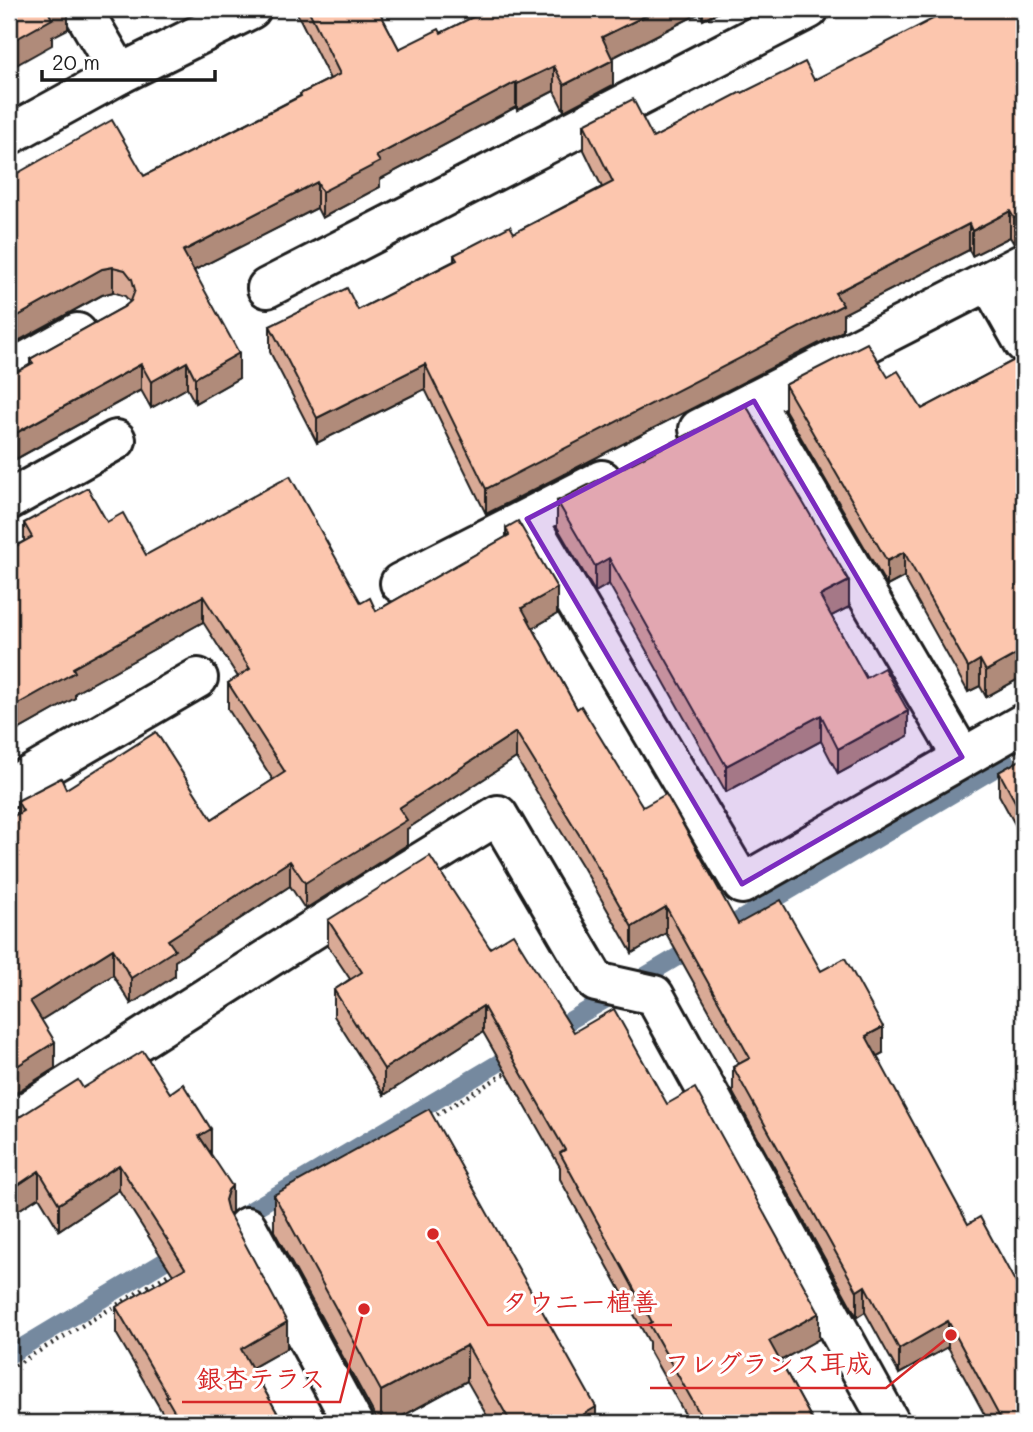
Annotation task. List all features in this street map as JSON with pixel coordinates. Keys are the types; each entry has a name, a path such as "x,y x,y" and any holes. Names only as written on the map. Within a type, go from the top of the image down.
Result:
{"street":[{"path":"82,9 120,74"},
{"path":"9,135 120,74 251,9"},
{"path":"267,288 809,9"},
{"path":"670,444 1024,263"},
{"path":"989,281 1024,343"},
{"path":"9,371 101,320"},
{"path":"754,401 962,757"},
{"path":"9,500 116,440"},
{"path":"400,583 635,463"},
{"path":"527,519 742,884 1024,723"},
{"path":"9,789 198,678"},
{"path":"9,1123 366,895 498,815 596,982 653,995 890,1423"},
{"path":"247,1227 353,1423"}],"path":[{"path":"419,1125 514,1068"},
{"path":"9,1369 177,1269"}],"highlighted area":[{"path":"754,401 962,757 742,884 527,519"}],"building":[{"path":"9,9 58,9 49,13 52,19 9,43"},
{"path":"308,9 378,9 399,49 439,29 441,33 489,9 659,9 602,37 613,60 564,85 554,66 517,84 516,82 376,156 380,162 322,192 317,182 183,251 239,353 195,378 187,362 151,382 141,364 16,433 14,429 9,432 9,376 33,363 30,359 124,307 131,301 135,290 132,279 125,270 113,267 102,269 9,321 9,178 112,120 144,176 340,74"},
{"path":"952,9 1024,9 1024,216 1014,218 1010,211 972,231 969,224 835,293 843,305 486,489 425,364 317,418 270,326 347,288 358,310 457,260 454,255 510,226 514,233 613,182 584,124 633,99 653,138 805,62 814,80"},
{"path":"867,343 888,377 898,371 922,409 1024,355 1024,650 986,671 980,660 968,667 904,552 887,561 785,385"},
{"path":"746,405 849,581 820,596 866,678 884,668 908,711 838,749 821,715 726,766 609,558 595,566 557,501"},
{"path":"290,476 361,603 370,598 376,611 509,535 506,528 518,521 557,588 522,608 577,709 581,706 643,807 666,794 738,924 781,900 821,971 845,958 883,1027 866,1036 968,1224 980,1217 1024,1298 1024,1423 1003,1423 948,1321 899,1349 865,1286 857,1291 733,1067 750,1058 666,907 632,927 516,732 399,808 407,820 305,883 290,861 168,940 175,950 131,978 113,949 30,1001 55,1042 9,1071 9,941 17,936 9,921 9,819 23,811 17,801 61,778 66,789 156,732 212,819 285,772 228,683 250,669 203,596 73,668 75,672 9,709 9,550 32,537 24,523 88,488 107,522 123,513 146,555"},
{"path":"1024,758 1024,818 999,772"},
{"path":"430,856 490,948 513,934 574,1032 614,1009 667,1104 695,1088 819,1313 769,1341 814,1423 705,1423 649,1324 652,1322 560,1153 565,1150 483,1006 384,1069 334,990 362,972 328,920"},
{"path":"143,1051 170,1093 183,1084 211,1129 199,1136 232,1186 225,1200 228,1212 287,1322 241,1349 283,1423 181,1423 116,1307 185,1268 119,1165 59,1204 39,1171 9,1191 9,1119 21,1116 78,1080 83,1088"},
{"path":"429,1109 596,1407 584,1414 589,1423 511,1423 467,1345 381,1391 274,1195"}],"waterway":[{"path":"549,1033 1006,762"},
{"path":"233,1221 519,1051"},
{"path":"9,1355 185,1249"}],"place":[{"name":"タウニー植善","path":"433,1234"},
{"name":"銀杏テラス","path":"364,1309"},
{"name":"フレグランス耳成","path":"951,1335"}]}
